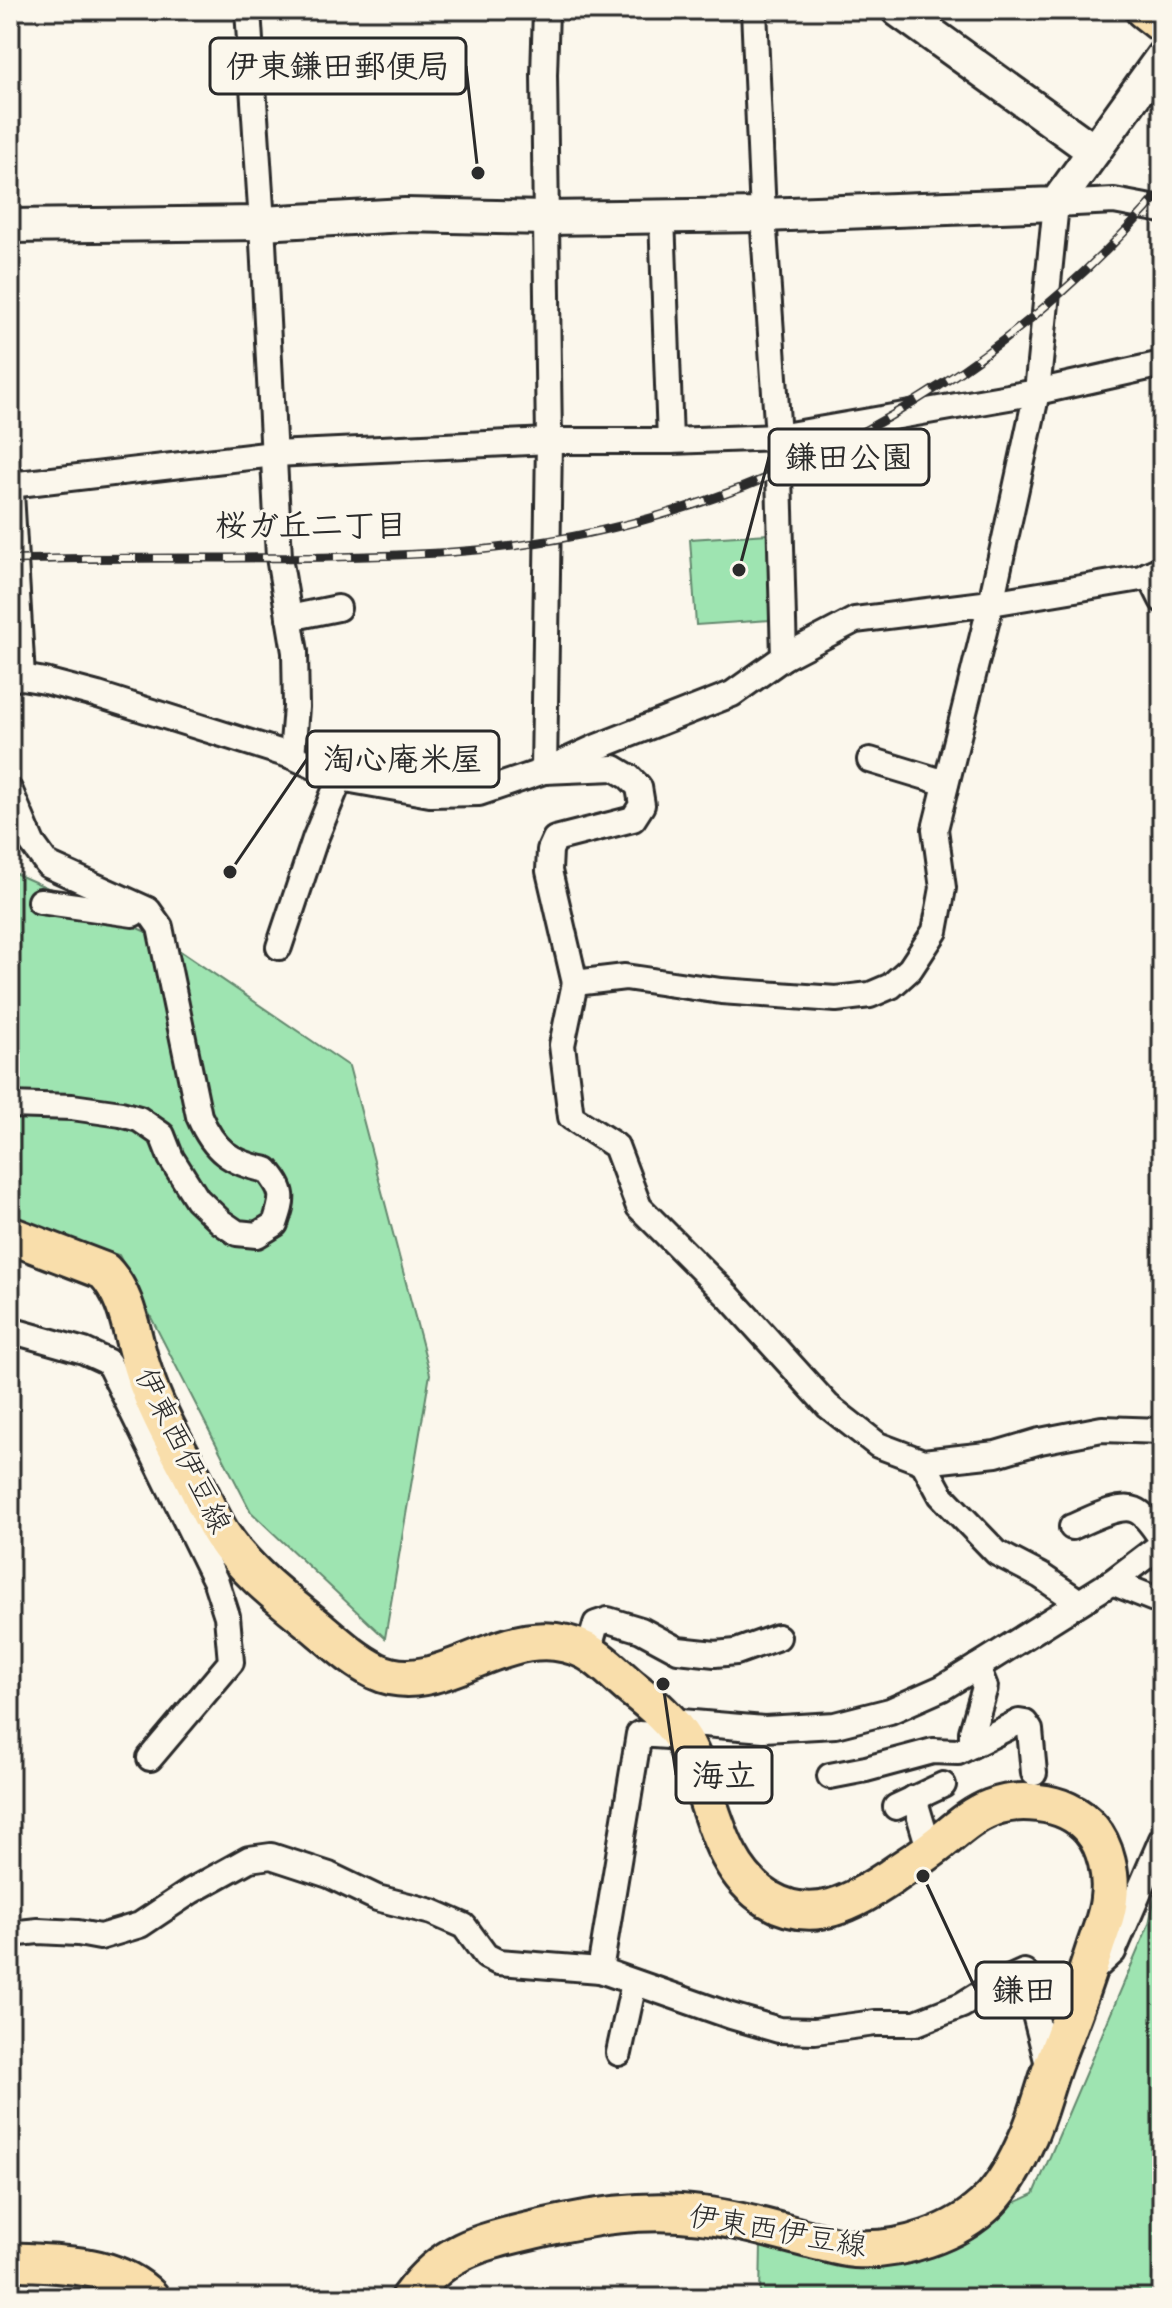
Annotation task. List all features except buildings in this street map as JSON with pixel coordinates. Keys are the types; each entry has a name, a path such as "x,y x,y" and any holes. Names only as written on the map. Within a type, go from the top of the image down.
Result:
{"main road":[{"path":"1144,10 1162,24"},
{"name":"伊東西伊豆線","path":"10,1235 104,1271 113,1281 122,1297 141,1368 157,1408 223,1536 256,1574 358,1661 384,1675 410,1678 440,1672 529,1641 548,1640 588,1652 675,1729 692,1758 730,1857 753,1887 767,1898 785,1907 814,1910 855,1901 930,1851 979,1813 994,1806 1030,1802 1064,1808 1092,1829 1102,1849 1110,1877 1106,1916 1027,2140 990,2201 959,2224 912,2243 854,2249 705,2215 659,2211 627,2213 564,2223 482,2243 437,2267 409,2298"},
{"path":"10,2261 102,2269 138,2285 151,2298"}],"street":[{"path":"248,10 279,557 295,652 296,707 292,756"},
{"path":"544,771 549,441 546,10"},
{"path":"754,10 763,215 778,437 784,657"},
{"path":"898,10 1094,151"},
{"path":"575,983 625,977 721,991 836,999 870,995 891,986 910,969 935,931 943,888 935,829 991,603 1037,392 1056,204 1162,57"},
{"path":"10,226 262,223 405,215 546,218 763,215 1114,201 1162,210"},
{"path":"662,216 670,441"},
{"path":"10,485 274,454 549,441 778,437 1037,392 1162,364"},
{"path":"10,476 16,678 45,681 98,695 292,756 340,778 430,794 479,793 544,771 732,694 784,657 855,620 991,603 1141,578 1156,571 1162,600"},
{"path":"289,618 338,608"},
{"path":"870,760 946,783"},
{"path":"544,771 614,768 639,787 642,805 633,819 555,839 550,850 549,871 575,983 562,1045 571,1117 616,1146 639,1207 729,1297 828,1406 878,1445 923,1462 996,1454 1040,1441 1102,1429 1162,1431"},
{"path":"279,947 315,839 340,778"},
{"path":"10,791 32,843 48,865 148,910 160,927 199,1116 207,1136 227,1157 267,1170 279,1185 283,1199 275,1224 257,1235 237,1233 221,1222 197,1199 171,1158 162,1135 139,1119 72,1107 10,1105"},
{"path":"40,901 128,912 160,927"},
{"path":"10,1330 84,1351 108,1362 216,1582 227,1616 231,1662 150,1758"},
{"path":"923,1462 941,1495 997,1553 1041,1576 1079,1602"},
{"path":"600,1970 639,1734 675,1729 835,1725 890,1711 942,1688 977,1667 1112,1582 1162,1542 1137,1510 1129,1508 1116,1509 1072,1527"},
{"path":"1112,1582 1162,1602"},
{"path":"588,1652 596,1624 608,1620 641,1630 678,1650 694,1653 736,1652 778,1637"},
{"path":"972,1745 972,1732 985,1687 977,1667"},
{"path":"830,1776 933,1751 958,1752 1019,1722 1025,1723 1030,1730 1034,1773"},
{"path":"930,1851 905,1802 943,1785"},
{"path":"1087,1975 1113,1952 1162,1839"},
{"path":"10,1934 38,1931 100,1937 140,1925 191,1891 249,1859 271,1856 329,1875 377,1898 432,1912 464,1926 486,1956 498,1962 600,1970 779,2030 815,2031 875,2023 916,2023 962,2005 1024,1972 1050,2073"},
{"path":"619,2053 634,1983"}],"green space":[{"path":"783,533 787,602 769,604 770,620 696,625 690,539"},
{"path":"10,871 164,940 349,1066 430,1374 385,1638 251,1512 119,1255 10,1227"},
{"path":"1162,1863 1162,2298 760,2298 761,2243 878,2266 1034,2194 1149,1924"}],"railway":[{"path":"10,560 343,557 453,552 555,540 655,517 751,484 843,442 931,391 1014,332 1091,265 1162,191"}],"place":[{"name":"伊東鎌田郵便局","path":"478,173"},
{"name":"鎌田公園","path":"739,570"},
{"name":"淘心庵米屋","path":"230,872"},
{"name":"海立","path":"663,1684"},
{"name":"鎌田","path":"923,1876"}],"district":[{"name":"桜ガ丘二丁目","path":"311,524"}]}
